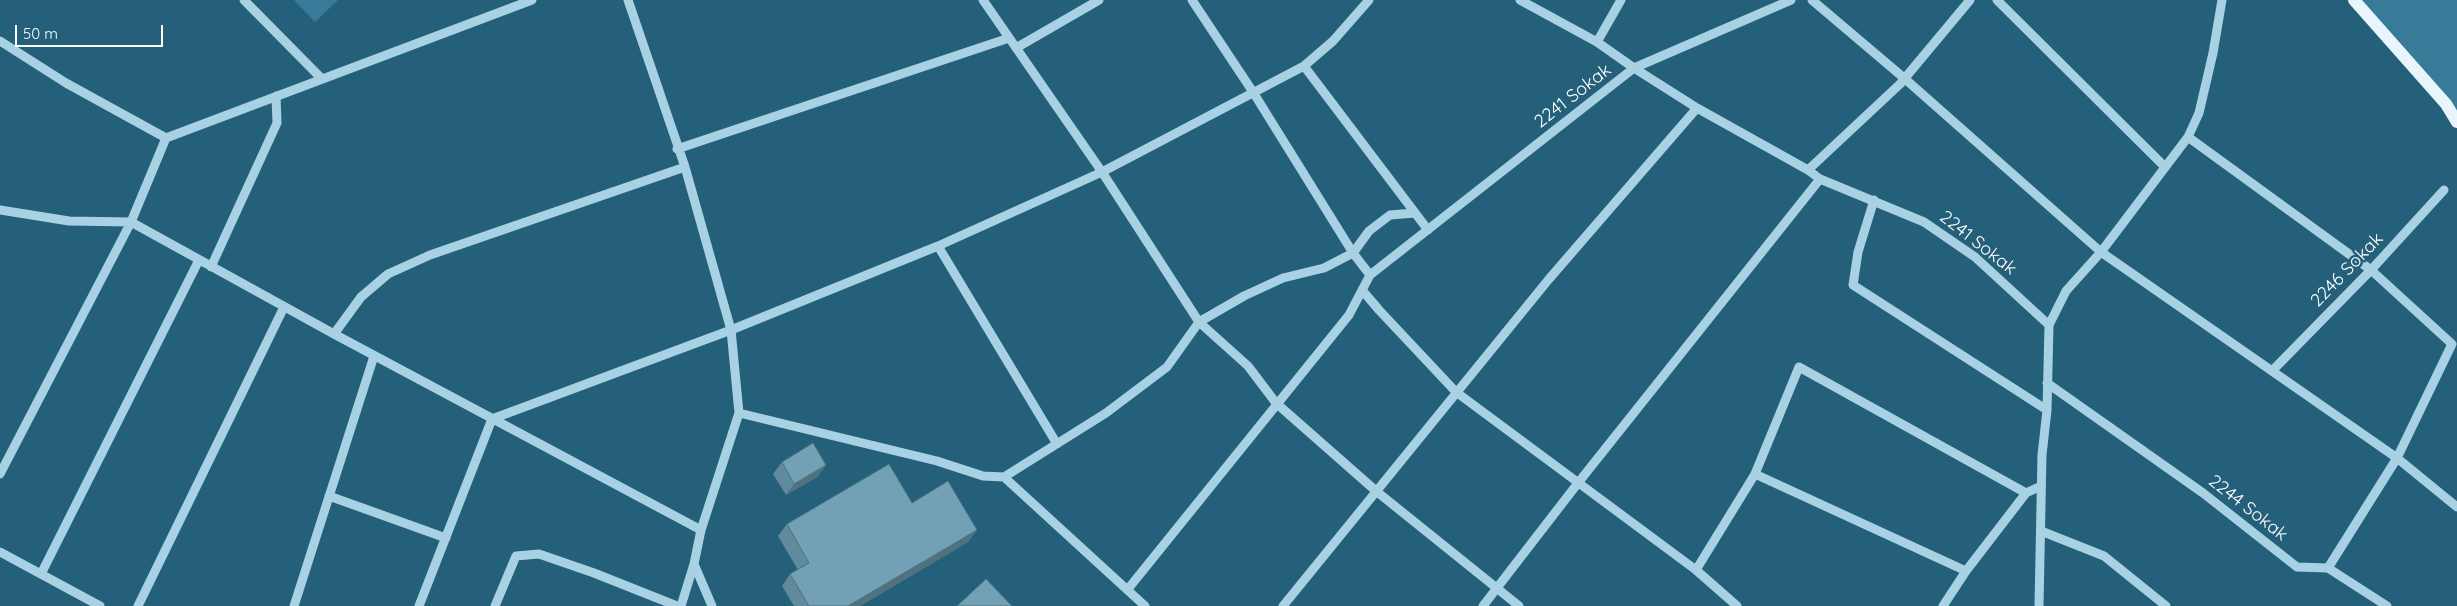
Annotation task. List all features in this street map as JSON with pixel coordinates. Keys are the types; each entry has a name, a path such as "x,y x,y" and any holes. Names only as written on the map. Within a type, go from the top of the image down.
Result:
{"main road":[{"path":"2354,0 2446,104 2457,122"}],"street":[{"path":"0,474 131,222 166,138 532,0"},
{"path":"628,0 684,167 731,330 739,413 701,530 694,564 681,606"},
{"path":"983,0 1102,172 1199,322 1248,366 1276,403 1376,491 1519,606"},
{"path":"1016,48 1099,0"},
{"path":"1128,590 1348,315 1370,275 1353,253 1253,92 1192,0"},
{"path":"419,606 492,419 731,330 938,246 1102,172 1304,66 1333,42 1368,0"},
{"path":"1520,0 1597,42 1634,68 1791,0"},
{"path":"1597,42 1621,0"},
{"path":"1812,0 1904,78 2101,252 2397,458 2457,507"},
{"path":"1808,170 1904,78 1970,0"},
{"path":"1997,0 2165,167"},
{"path":"2039,606 2041,486 2047,410 2050,325 2066,291 2101,252 2188,137 2199,113 2213,54 2222,0"},
{"path":"249,1 322,79"},
{"path":"677,149 1009,38"},
{"path":"0,41 66,83 166,138"},
{"path":"1304,66 1428,230"},
{"name":"2241 Sokak","path":"1370,275 1634,68 1697,108 1808,170 1820,179 1924,222 1975,257 2050,325"},
{"path":"211,267 277,123 276,96"},
{"path":"1283,606 1549,278 1697,108"},
{"path":"2188,137 2371,270 2452,344 2397,458 2328,568 2387,606"},
{"path":"334,334 361,297 388,274 396,270 430,255 684,167"},
{"path":"1483,606 1578,483 1820,179"},
{"name":"2246 Sokak","path":"2272,371 2371,270 2444,190"},
{"path":"1874,200 1858,252 1853,286 2047,410"},
{"path":"0,210 69,221 131,222 374,356 701,530"},
{"path":"739,413 937,461 983,476 1004,477 1106,413 1167,367 1199,322 1244,296 1283,278 1324,268 1353,253 1369,231 1390,215 1415,213"},
{"path":"938,246 1056,444"},
{"path":"41,574 199,260"},
{"path":"1362,290 1456,392 1696,570 1737,606"},
{"path":"138,606 284,307"},
{"path":"296,606 374,356"},
{"path":"1696,570 1756,474 1798,367 2026,493"},
{"name":"2244 Sokak","path":"2047,383 2203,493 2297,567 2328,568"},
{"path":"1756,474 1966,572"},
{"path":"1004,477 1145,606"},
{"path":"1943,606 1966,572 2026,493 2041,486"},
{"path":"329,496 446,538"},
{"path":"2041,531 2104,556 2166,606"},
{"path":"0,552 100,606"},
{"path":"495,606 516,556 539,554 594,573 676,606"},
{"path":"694,564 712,606"}],"shaded area":[{"path":"294,0 338,0 315,22"},
{"path":"2354,0 2457,0 2457,122"}],"building":[{"path":"813,443 826,465 794,484 782,462"},
{"path":"889,464 912,503 948,481 977,530 848,606 809,606 790,574 809,563 787,524"},
{"path":"986,579 1012,606 957,606"}]}
